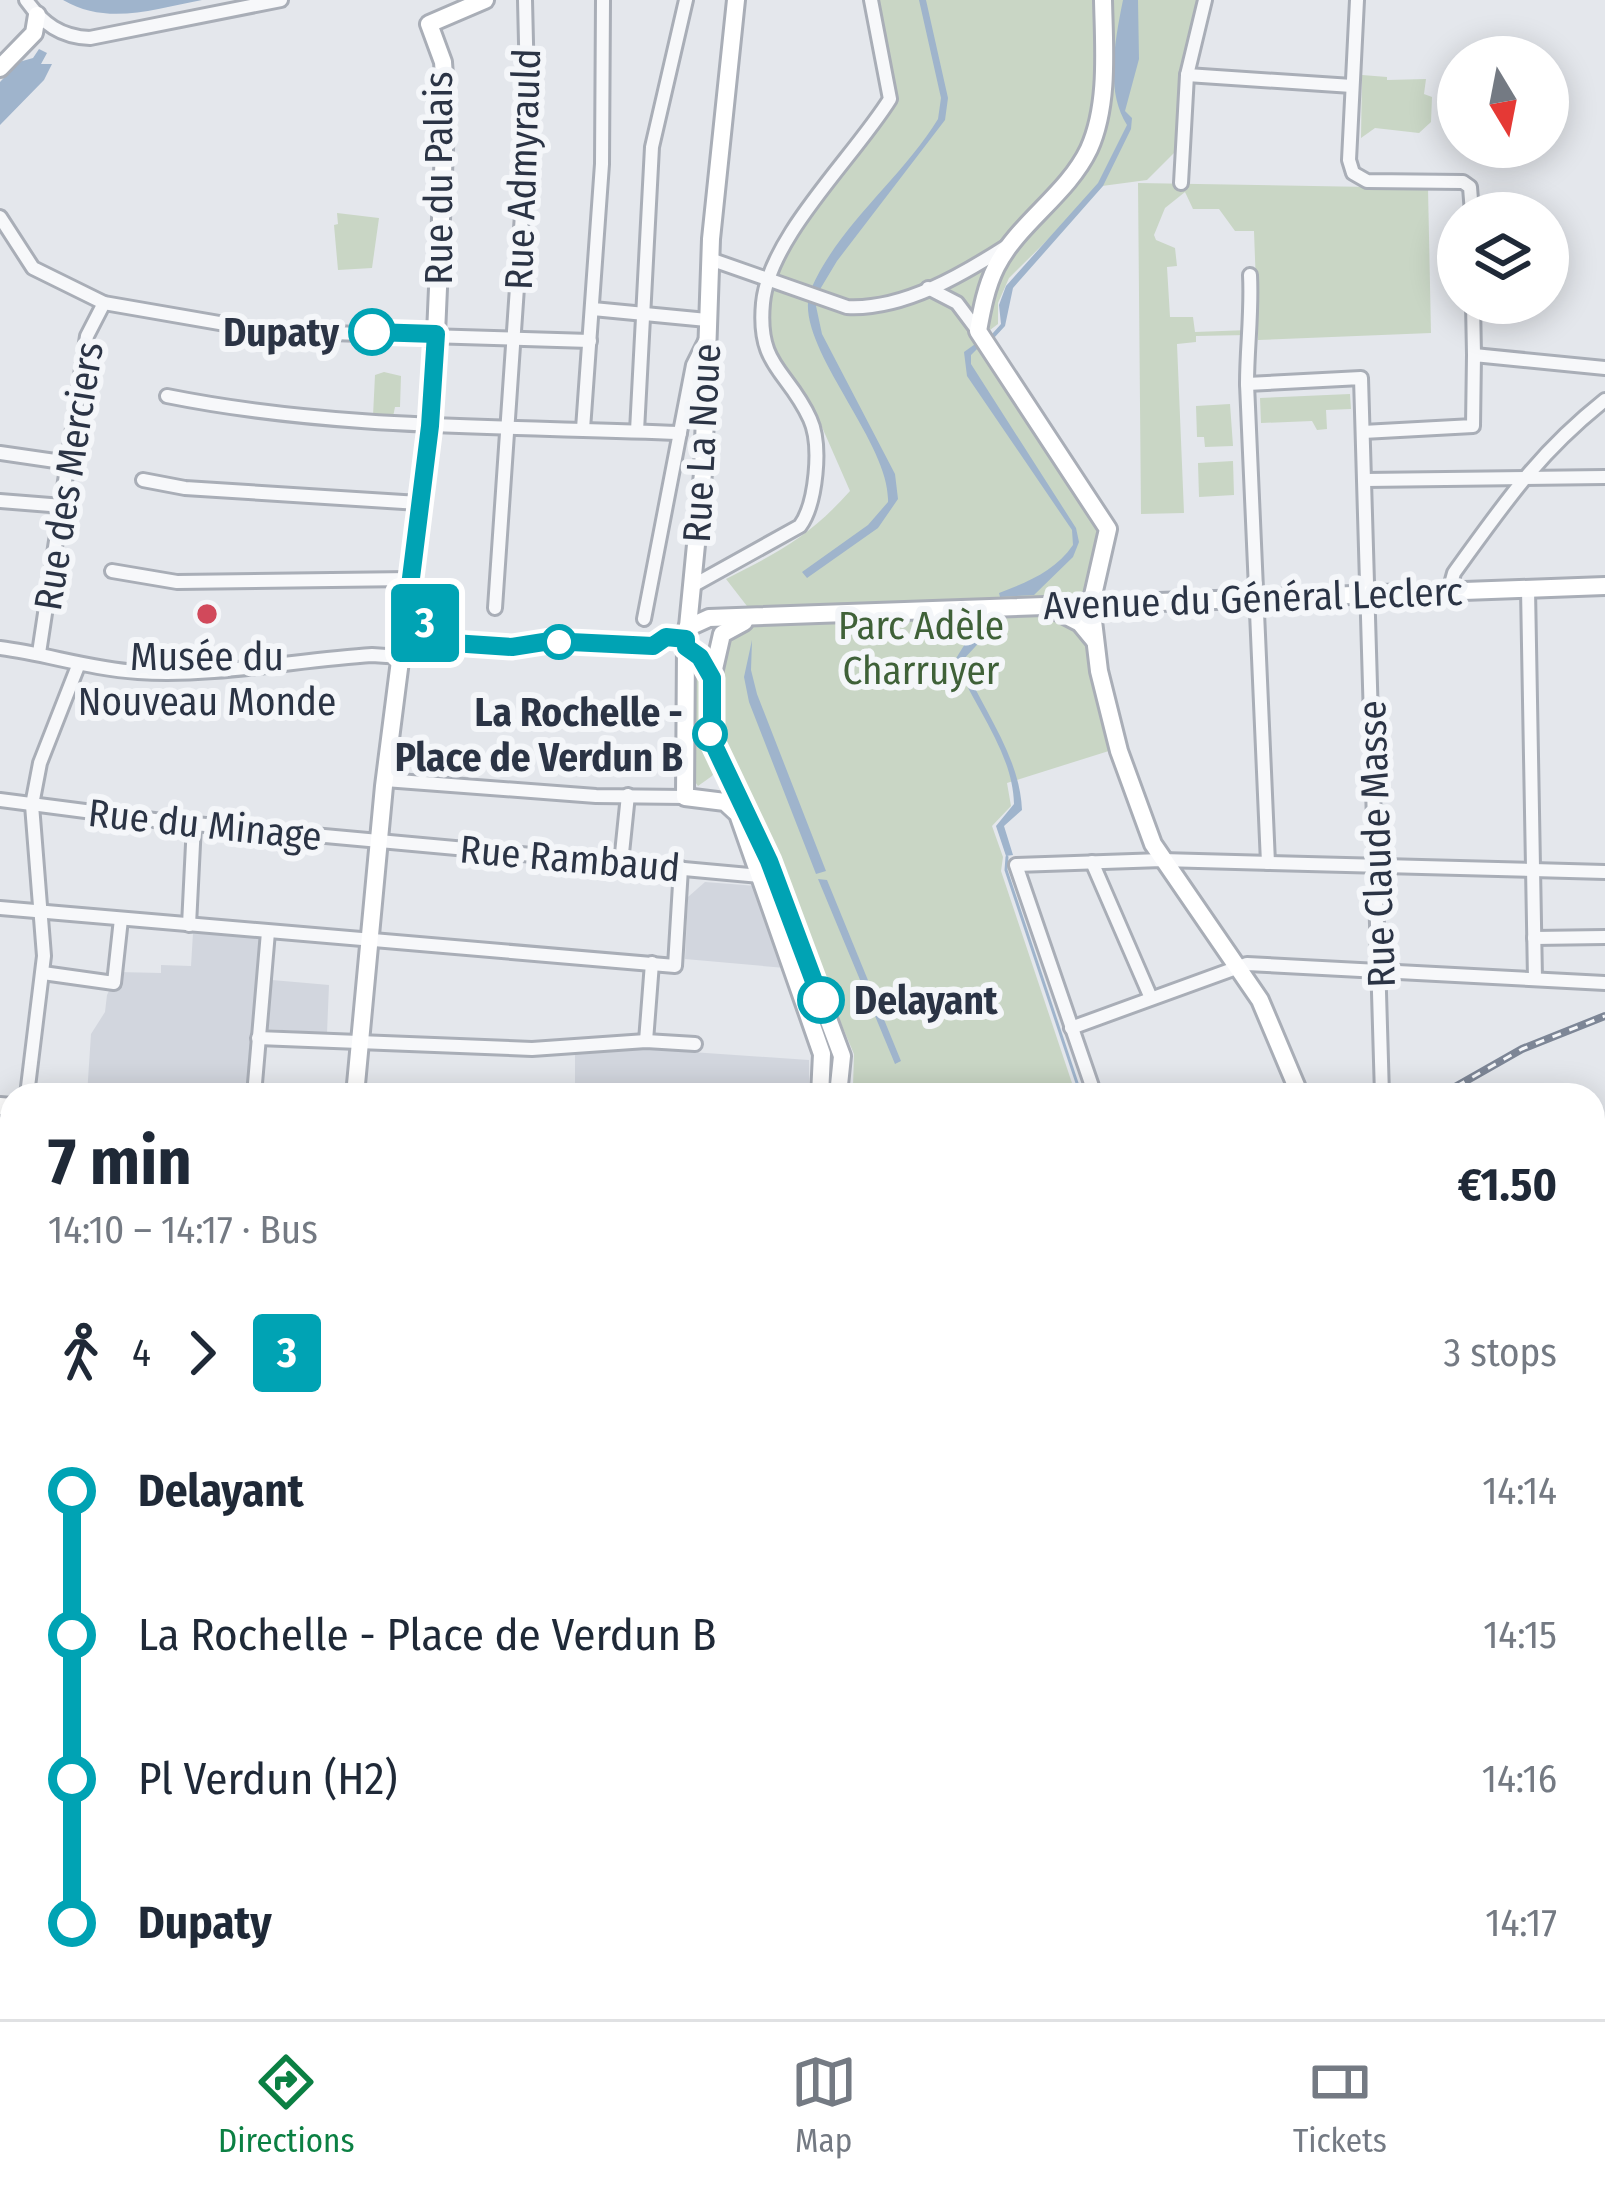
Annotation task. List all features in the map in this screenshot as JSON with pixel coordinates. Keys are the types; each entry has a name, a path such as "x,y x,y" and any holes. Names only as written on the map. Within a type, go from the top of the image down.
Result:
{"street":[{"path":"32,8 58,32 90,38 281,0"},
{"name":"Rue du Palais","path":"356,1083 385,780 430,426 446,104 443,62 429,24 485,0"},
{"name":"Rue Admyrauld","path":"495,608 528,128 525,0"},
{"path":"583,429 602,164 603,0"},
{"path":"637,431 652,147 686,0"},
{"path":"715,0 736,1"},
{"path":"694,584 800,526 810,512 815,474 813,424 763,345 763,301 780,250 890,99 871,0"},
{"path":"978,331 997,265 1079,167 1096,130 1104,56 1103,0"},
{"path":"1181,183 1186,75 1205,0"},
{"path":"1358,0 1352,173 1367,181 1463,182 1470,192"},
{"name":"Rue La Noue","path":"685,796 686,647 706,419 710,259 736,1"},
{"path":"0,68 28,42 32,8"},
{"path":"1186,75 1352,86"},
{"path":"0,217 33,268 104,303 265,331 590,341"},
{"path":"710,259 861,308 963,275 1013,242"},
{"path":"1250,274 1253,319 1246,341 1247,384 1268,863"},
{"path":"927,288 957,303 1108,529 1091,604 1094,640 1120,753 1162,860 1268,1015 1295,1083"},
{"name":"Rue des Merciers","path":"39,653 88,335 104,303"},
{"path":"593,309 707,320"},
{"path":"1364,432 1473,427 1474,324"},
{"path":"644,619 693,365 706,340"},
{"path":"1474,355 1605,368"},
{"name":"Rue Claude Masse","path":"1247,384 1361,378 1382,1083"},
{"path":"167,397 243,411 430,426 680,433"},
{"path":"1448,591 1454,573 1523,478 1560,436 1605,400"},
{"path":"0,453 69,463"},
{"path":"1366,480 1605,476"},
{"path":"143,480 185,488 418,503"},
{"path":"0,501 63,506"},
{"path":"112,571 177,582 410,579"},
{"name":"Avenue du Général Leclerc","path":"688,628 709,618 1605,586"},
{"path":"1528,589 1534,979"},
{"path":"1047,606 1080,623 1094,640"},
{"path":"769,617 734,625 722,634 712,678 709,727 769,861 842,1056 839,1083"},
{"path":"0,647 78,666 141,672 401,657"},
{"path":"686,647 700,657 712,678"},
{"path":"28,1083 43,973 32,805 54,725 78,666"},
{"path":"707,797 725,769"},
{"path":"385,780 707,797 725,802 738,814 822,1054 821,1083"},
{"path":"621,863 628,795"},
{"name":"Rue du Minage","path":"0,800 379,841"},
{"path":"189,925 194,824"},
{"name":"Rue Rambaud","path":"379,841 760,876"},
{"path":"1091,1083 1016,865 1162,860 1605,872"},
{"path":"1092,862 1151,998"},
{"path":"0,908 675,966 681,868"},
{"path":"43,973 114,983 121,919"},
{"path":"255,1083 268,932"},
{"path":"1534,938 1605,937"},
{"path":"646,1041 652,963"},
{"path":"1071,1028 1237,965 1605,983"},
{"path":"258,1038 532,1049 646,1041 695,1044"}],"shaded area":[{"path":"705,882 757,886 785,968 685,959 688,897"},
{"path":"193,933 260,938 248,1083 88,1083 91,1034 105,1012 118,972 161,973 161,965 191,966"},
{"path":"272,980 329,985 327,1033 268,1029"},
{"path":"619,1047 809,1060 809,1083 575,1083 575,1051"}],"green space":[{"name":"Parc Adèle Charruyer","path":"876,0 1201,0 1179,148 1147,180 1102,186 1009,278 998,303 998,324 978,339 1098,529 1099,568 1080,607 1112,750 1007,783 1011,806 992,826 1003,857 1001,871 1072,1083 853,1083 854,1054 788,899 764,821 726,746 720,696 727,644 750,610 726,579 792,542 850,491 818,418 766,343 767,301 784,252 894,100"},
{"path":"1362,75 1426,79 1424,94 1432,97 1431,122 1419,133 1375,128 1361,138"},
{"path":"1138,183 1428,188 1431,333 1258,340 1254,231 1235,231 1219,209 1193,209 1185,192 1165,208 1154,235 1175,248 1177,266 1167,267 1170,317 1193,317 1195,332 1249,330 1248,335 1196,336 1196,342 1177,344 1184,513 1141,514"},
{"path":"337,213 379,218 372,268 338,270"},
{"path":"375,375 401,376 400,407 395,407 393,417 373,416"},
{"path":"1350,394 1351,409 1326,410 1327,429 1317,430 1312,421 1261,423 1260,398"},
{"path":"1230,404 1233,446 1205,447 1204,437 1197,437 1196,406"},
{"path":"1233,461 1234,495 1199,497 1198,463"},
{"path":"692,668 702,674 702,735 718,766 698,786 688,772"}],"water":[{"path":"63,0 202,0 114,14"},
{"path":"919,0 926,0 948,98 945,120 837,261 819,291 816,306 822,334 895,474 898,499 878,528 807,578 802,572 868,525 888,502 885,477 874,450 826,363 808,311 811,289 823,266 938,119 941,98"},
{"path":"1123,0 1138,0 1139,59 1125,111 1132,118 1131,129 1103,186 1013,288 1005,326 994,338 1001,324 999,305 1006,286 1098,183 1127,125 1114,81"},
{"path":"39,49 47,53 41,64 52,64 44,80 0,125 0,82"},
{"path":"978,342 971,364 1076,528 1079,542 1073,557 1034,595 1000,597 999,593 1058,562 1073,545 1072,530 967,376 964,352"},
{"path":"1000,620 962,661 1007,752 1020,790 1022,810 1004,826 1013,855 1006,856 996,826 1014,804 1012,785 1000,748 955,660 968,639"},
{"path":"752,640 751,670 757,694 826,871 816,874 749,702 744,677"},
{"path":"818,879 827,880 901,1061 895,1064"}],"waterway":[{"path":"1007,857 1006,870 1077,1083"}],"railway":[{"path":"1462,1083 1522,1049 1605,1016"}],"bus line":[{"name":"3","path":"372,332 436,334 430,426 407,610 425,618 423,641 512,647 550,641 653,646 666,637 686,639 686,647 700,657 712,678 712,741 769,861 821,1000"}],"place":[{"name":"Dupaty","path":"372,332"},
{"name":"Musée du Nouveau Monde","path":"207,614"},
{"name":"La Rochelle - Place de Verdun B","path":"710,734"},
{"name":"Delayant","path":"821,1000"}]}
